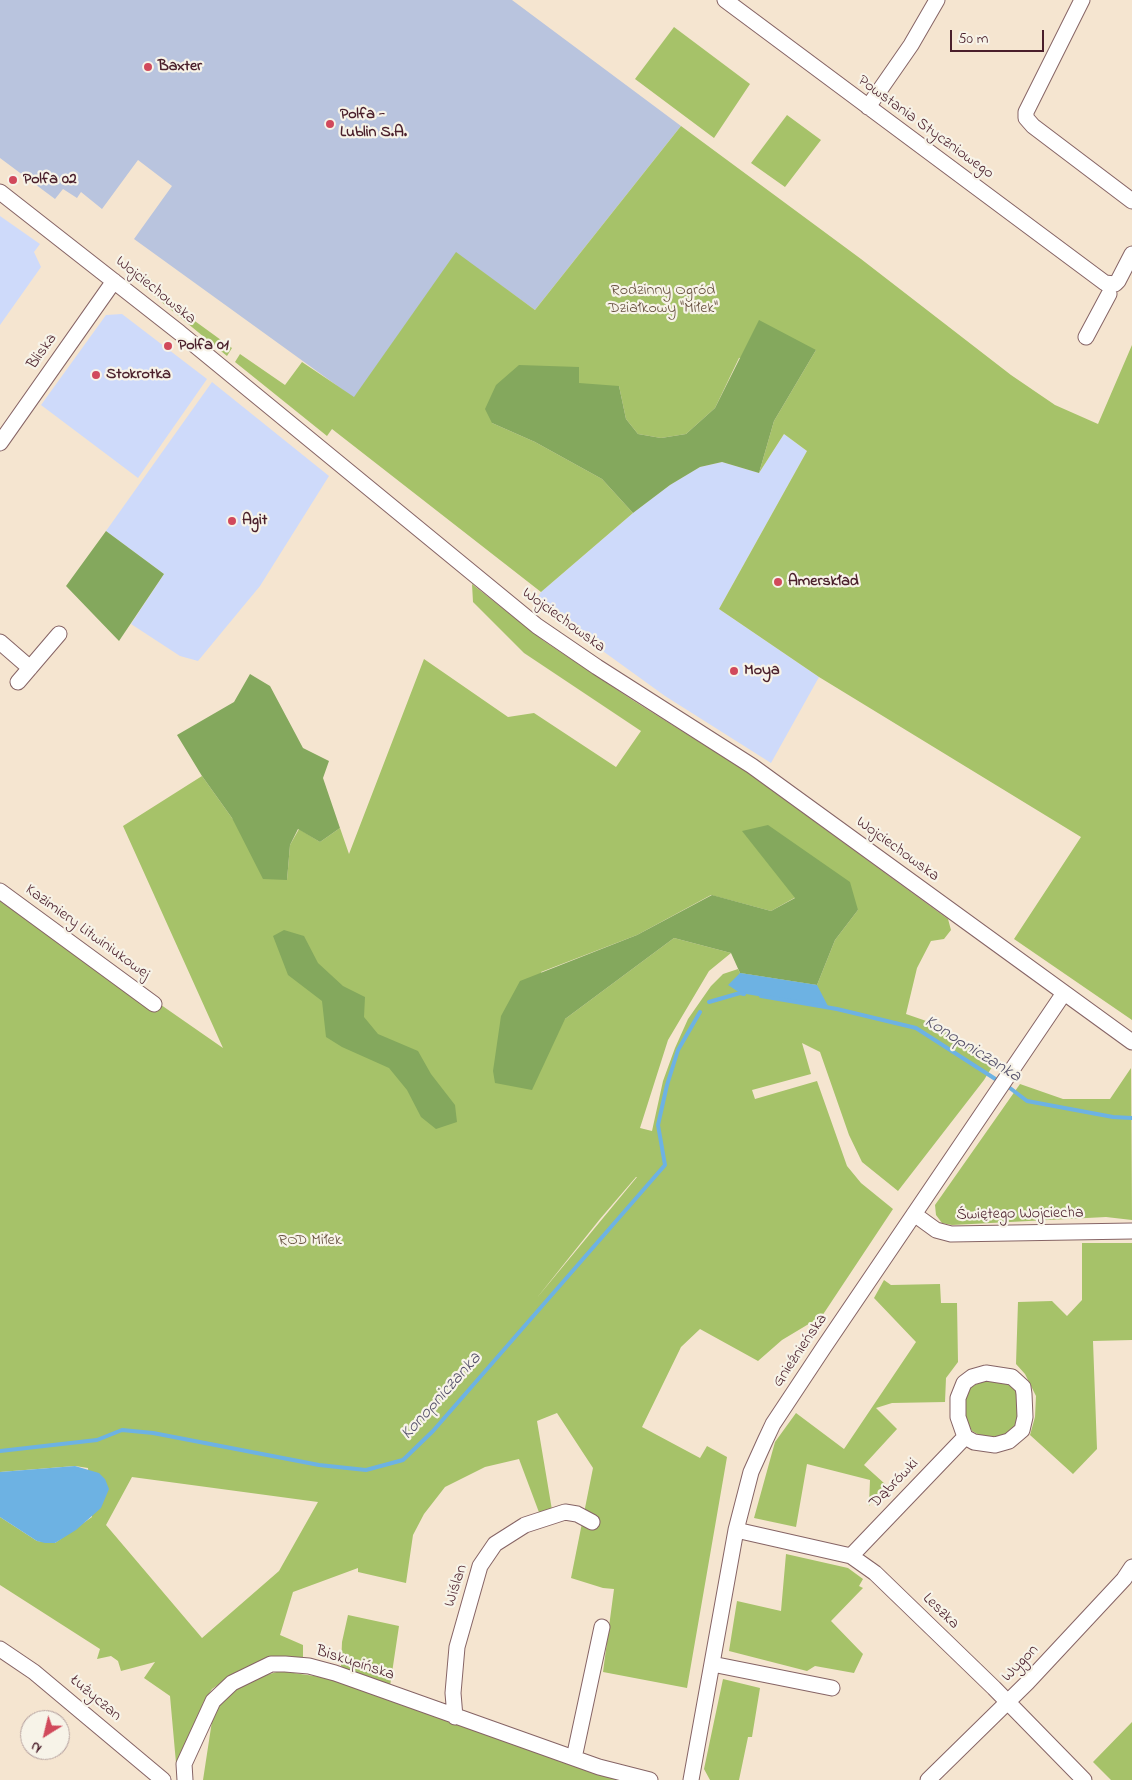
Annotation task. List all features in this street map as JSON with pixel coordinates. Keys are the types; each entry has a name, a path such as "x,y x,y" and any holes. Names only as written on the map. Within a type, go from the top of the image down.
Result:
{"street":[{"name":"Powstania Styczniowego","path":"725,0 1107,288"},
{"path":"868,107 911,45 937,0"},
{"path":"1082,0 1026,112 1026,118 1033,126 1132,201"},
{"name":"Wojciechowska","path":"0,192 114,281 538,626 597,667 752,766 1132,1042"},
{"path":"1086,337 1107,288 1118,281 1132,254"},
{"name":"Bliska","path":"0,443 114,281"},
{"path":"18,682 59,634"},
{"path":"0,642 30,668"},
{"name":"Kazimiery Litwiniukowej","path":"0,891 154,1004"},
{"name":"Gnieźnieńska","path":"691,1780 736,1530 751,1472 774,1424 1064,993"},
{"name":"Świętego Wojciecha","path":"914,1214 936,1230 951,1234 1132,1231"},
{"path":"986,1373 1003,1374 1018,1381 1023,1387 1026,1405 1020,1434 1009,1441 994,1445 964,1438 960,1425 958,1398 964,1383 972,1377 986,1373"},
{"name":"Dąbrówki","path":"851,1556 964,1438"},
{"name":"Wiślan","path":"455,1717 453,1693 457,1647 480,1566 495,1544 526,1525 565,1512 577,1514 592,1522"},
{"name":"Leszka","path":"736,1530 851,1556 878,1575 1084,1780"},
{"name":"Wygon","path":"928,1780 1008,1703 1124,1579 1132,1566"},
{"path":"574,1758 602,1627"},
{"name":"Łużyczan","path":"0,1649 34,1672 164,1780"},
{"name":"Biskupińska","path":"185,1780 184,1764 213,1700 232,1682 271,1664 309,1666 335,1673 599,1767 650,1780"},
{"path":"712,1664 832,1688"}],"shaded area":[{"path":"0,0 512,0 681,126 535,310 456,253 354,398 134,239 172,186 138,160 102,209 81,192 77,198 63,189 55,199 0,158"},
{"path":"0,216 40,244 34,252 41,267 0,325"},
{"path":"122,314 207,379 138,478 41,405 106,315"},
{"path":"212,382 329,476 260,586 198,661 180,656 131,624 164,574 106,531"},
{"path":"784,434 807,451 719,609 819,677 771,763 665,696 535,602 541,592 633,513 670,485 700,467 722,462 759,473"}],"green space":[{"path":"674,27 750,84 714,138 635,79"},
{"path":"787,115 821,140 785,187 751,163"},
{"name":"Rodzinny Ogród Działkowy \"Miłek\"","path":"681,126 861,259 1011,375 1055,405 1098,424 1132,345 1132,1020 1014,939 1081,837 819,677 719,609 807,451 784,434 759,473 774,421 816,350 739,358 715,408 686,434 661,438 638,434 626,419 619,386 492,423 535,442 602,479 633,513 541,592 332,429 327,436 235,362 240,354 285,385 302,362 354,397 456,252 535,310"},
{"path":"146,276 152,280 148,287 232,348 227,356 141,285 137,278"},
{"path":"759,320 816,350 774,421 759,473 722,462 700,467 670,485 633,513 602,479 535,442 492,423 485,409 496,385 519,365 579,367 579,383 619,386 626,419 638,434 661,438 686,434 715,408"},
{"path":"106,531 164,574 119,641 66,586"},
{"name":"ROD Miłek","path":"472,584 544,641 634,701 744,770 948,919 951,930 944,939 931,941 917,968 906,1014 932,1023 995,1062 984,1080 898,1191 862,1162 849,1135 820,1052 802,1043 811,1074 752,1090 755,1099 817,1081 847,1166 861,1183 893,1209 822,1316 782,1340 758,1361 700,1329 681,1347 642,1427 700,1458 707,1446 727,1457 687,1688 603,1672 614,1589 603,1588 571,1578 593,1468 557,1413 537,1421 552,1510 540,1515 519,1459 485,1467 445,1487 424,1514 413,1535 406,1583 358,1572 358,1568 293,1592 280,1635 303,1645 303,1660 259,1662 236,1673 212,1689 203,1703 200,1715 176,1763 170,1696 144,1678 155,1662 121,1671 118,1661 111,1656 97,1659 100,1649 0,1585 0,1517 37,1541 55,1543 92,1517 88,1468 75,1466 0,1472 0,893 223,1048 123,826 202,776 232,818 287,880 290,845 299,829 320,842 340,828 349,854 424,659 508,717 534,713 616,767 641,731 524,653 473,602","holes":["743,831 858,910 835,940 817,985 740,973 738,969 723,974 711,986 688,1019 663,1081 652,1131 640,1128 668,1040 709,971 731,953 674,938 565,1019 541,972 637,935 711,895 771,911 796,897","637,1177 536,1299 600,1219","132,1477 318,1502 279,1571 202,1638 106,1525"]},
{"path":"250,674 270,686 303,748 329,761 323,778 340,828 320,842 298,829 290,845 287,880 263,879 232,818 202,776 177,735 234,702"},
{"path":"768,825 850,882 858,910 835,940 817,985 740,973 731,953 674,938 565,1019 532,1090 495,1083 493,1071 501,1016 520,981 637,935 712,895 771,911 795,898 742,831"},
{"path":"284,930 304,936 318,963 343,986 365,997 364,1017 378,1034 418,1051 431,1074 455,1105 457,1122 436,1129 421,1117 407,1090 389,1068 342,1047 326,1037 322,1001 288,975 273,936"},
{"path":"1131,1068 1132,1220 1106,1217 952,1225 942,1223 936,1215 935,1205 1020,1084 1063,1099 1110,1099"},
{"path":"1082,1243 1132,1243 1132,1340 1093,1341 1097,1449 1073,1474 1030,1435 1035,1417 1036,1396 1025,1374 1016,1364 1018,1302 1052,1301 1067,1316 1082,1300"},
{"path":"884,1280 891,1285 940,1284 941,1303 957,1303 958,1362 946,1378 945,1402 892,1403 876,1408 897,1429 864,1465 885,1484 869,1506 870,1480 807,1464 796,1527 754,1518 775,1442 796,1413 844,1449 916,1342 874,1298"},
{"path":"998,1380 1015,1388 1018,1393 1020,1415 1012,1433 996,1437 983,1437 972,1431 966,1420 964,1404 966,1394 970,1388 982,1381"},
{"path":"786,1554 848,1568 863,1579 859,1586 863,1588 831,1621 863,1654 854,1673 815,1666 807,1671 729,1651 737,1601 781,1611"},
{"path":"348,1615 399,1626 390,1686 349,1674 341,1666 342,1642"},
{"path":"280,1671 328,1678 404,1706 625,1780 203,1780 212,1721 222,1698 253,1679"},
{"path":"723,1679 760,1688 752,1737 748,1737 739,1780 710,1780 704,1769"},
{"path":"1132,1722 1132,1780 1111,1780 1093,1762"}],"water":[{"path":"740,973 817,985 829,1008 740,993 728,985"},
{"path":"75,1466 99,1473 105,1479 109,1489 101,1508 76,1530 55,1543 45,1543 37,1541 0,1517 0,1472"}],"waterway":[{"name":"Konopniczanka","path":"709,1002 740,993 744,994"},
{"name":"Konopniczanka","path":"761,996 837,1009 916,1028 1000,1082"},
{"name":"Konopniczanka","path":"0,1451 97,1440 122,1430 153,1433 319,1465 366,1470 403,1460 433,1431 665,1165 658,1125 667,1085 678,1050 700,1012"},
{"name":"Konopniczanka","path":"1006,1085 1027,1101 1113,1117 1132,1118"}],"place":[{"name":"Baxter","path":"148,67"},
{"name":"Polfa - Lublin S.A.","path":"330,124"},
{"name":"Polfa 02","path":"13,180"},
{"name":"Polfa 01","path":"168,346"},
{"name":"Stokrotka","path":"96,375"},
{"name":"Agit","path":"232,521"},
{"name":"Amerskład","path":"778,582"},
{"name":"Moya","path":"734,671"}]}
